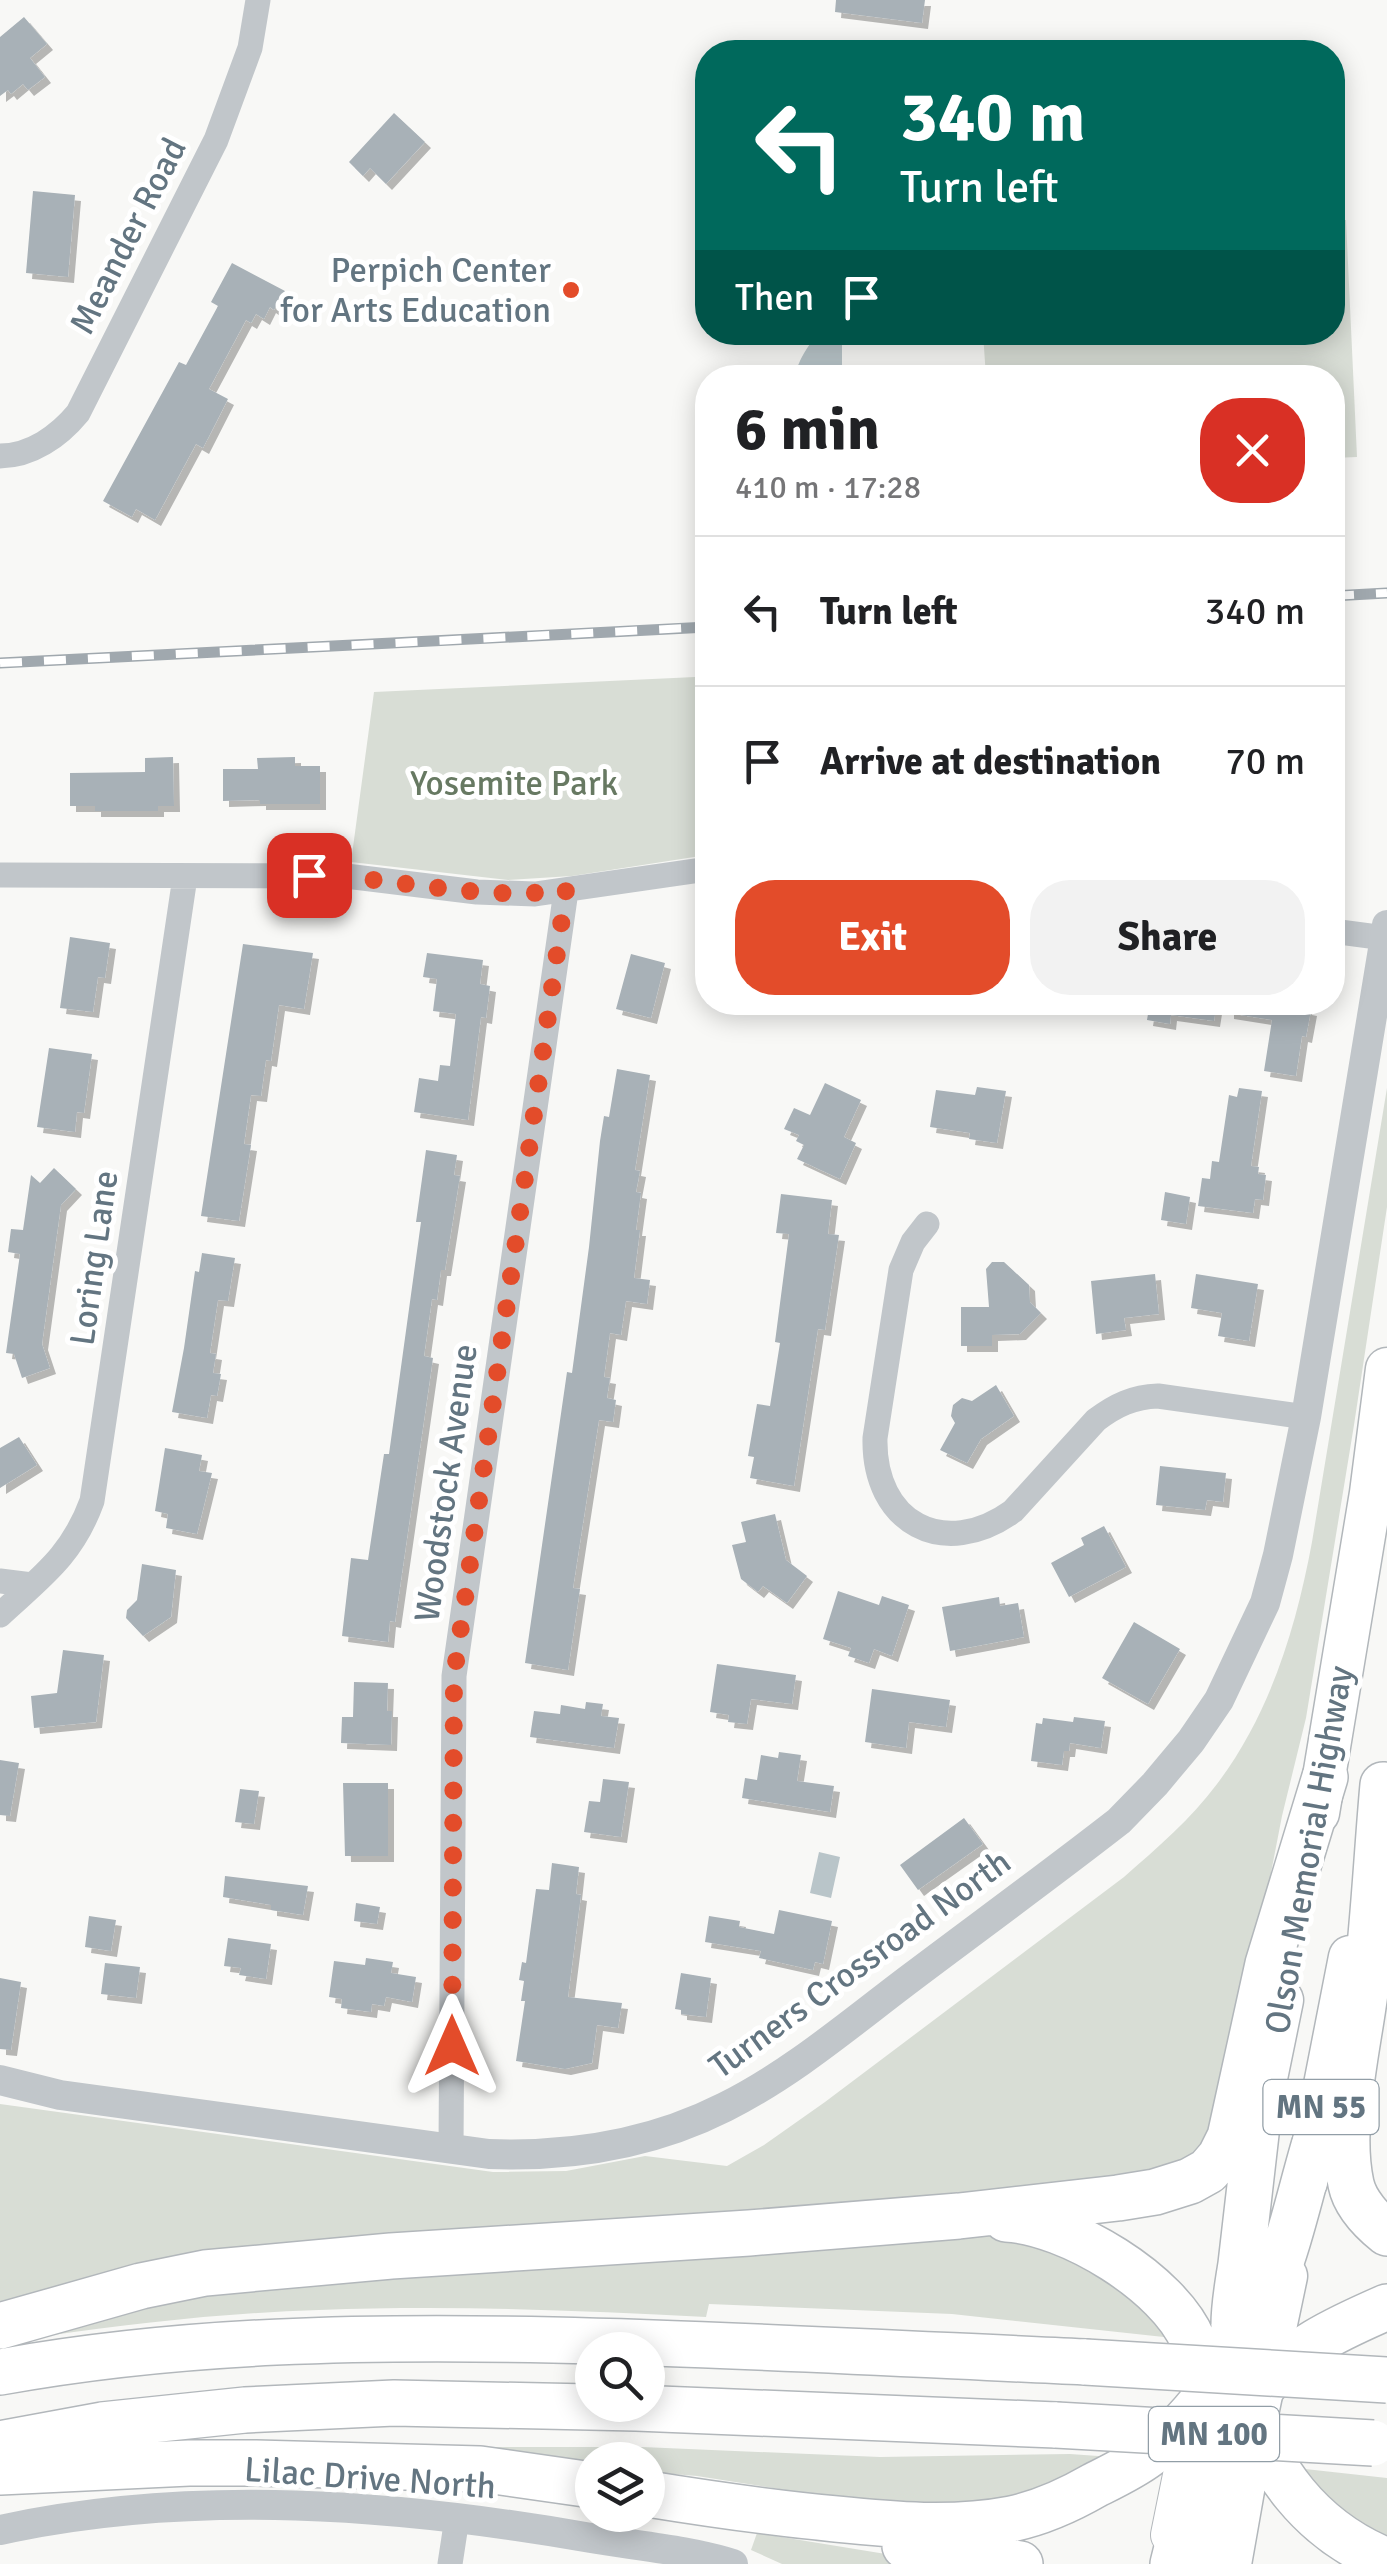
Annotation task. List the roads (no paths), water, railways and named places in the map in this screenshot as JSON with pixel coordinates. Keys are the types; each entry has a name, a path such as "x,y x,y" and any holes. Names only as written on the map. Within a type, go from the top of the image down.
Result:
{"highway":[{"name":"Olson Memorial Highway","path":"1256,2134 1326,1778 1387,1369"},
{"name":"Olson Memorial Highway","path":"1314,2146 1385,1772"},
{"path":"1385,1772 1366,1984 1350,2091 1348,2148 1352,2187 1366,2212 1387,2233"},
{"path":"0,2326 141,2286 205,2273 959,2216 1155,2192 1190,2181 1208,2172 1230,2137 1268,1964 1326,1778"},
{"path":"1230,2564 1229,2395 1256,2134"},
{"path":"1209,2564 1210,2476 1229,2395 1282,2260 1314,2146"},
{"path":"959,2216 1016,2219 1046,2226 1096,2248 1134,2272 1186,2327 1286,2485 1304,2506 1349,2541 1387,2561"},
{"path":"665,2497 762,2512 902,2526 1012,2518 1067,2501 1128,2467 1229,2395 1352,2322 1387,2307"},
{"name":"MN 100","path":"0,2372 206,2347 406,2337 647,2342 1387,2380"},
{"name":"MN 100","path":"0,2444 102,2425 245,2410 394,2403 636,2408 1056,2425 1380,2444"},
{"path":"0,2472 256,2463 480,2468 575,2482"},
{"path":"1173,2564 1192,2510 1210,2476"},
{"path":"762,2512 885,2543 1020,2564"}],"main road":[{"path":"1165,2564 1229,2395"}],"street":[{"name":"Meander Road","path":"0,456 38,447 66,428 78,413 216,140 250,48 258,0"},
{"path":"0,874 346,876 502,894 535,894 695,871"},
{"name":"Loring Lane","path":"0,1615 50,1571 77,1536 96,1483 185,876"},
{"name":"Woodstock Avenue","path":"451,2149 454,1676 566,890"},
{"path":"1345,931 1386,932"},
{"name":"Turners Crossroad North","path":"0,2093 60,2095 489,2154 530,2156 578,2151 653,2135 726,2107 793,2066 1118,1820 1191,1741 1219,1700 1266,1604 1306,1418 1386,932"},
{"path":"927,1224 913,1242 902,1270 875,1456 885,1493 907,1519 920,1526 969,1533 1000,1521 1013,1512 1096,1420 1140,1396 1306,1418"},
{"path":"0,1581 32,1586"},
{"name":"Turners Crossroad North","path":"0,2080 60,2095"},
{"name":"Lilac Drive North","path":"0,2530 47,2520 170,2507 352,2508 587,2537 733,2564"},
{"path":"450,2564 457,2518"}],"railway":[{"path":"1345,595 1387,593"},
{"path":"0,663 695,628"}],"place":[{"name":"Perpich Center for Arts Education","path":"571,290"}],"park label":[{"name":"Yosemite Park","path":"514,783"}]}
